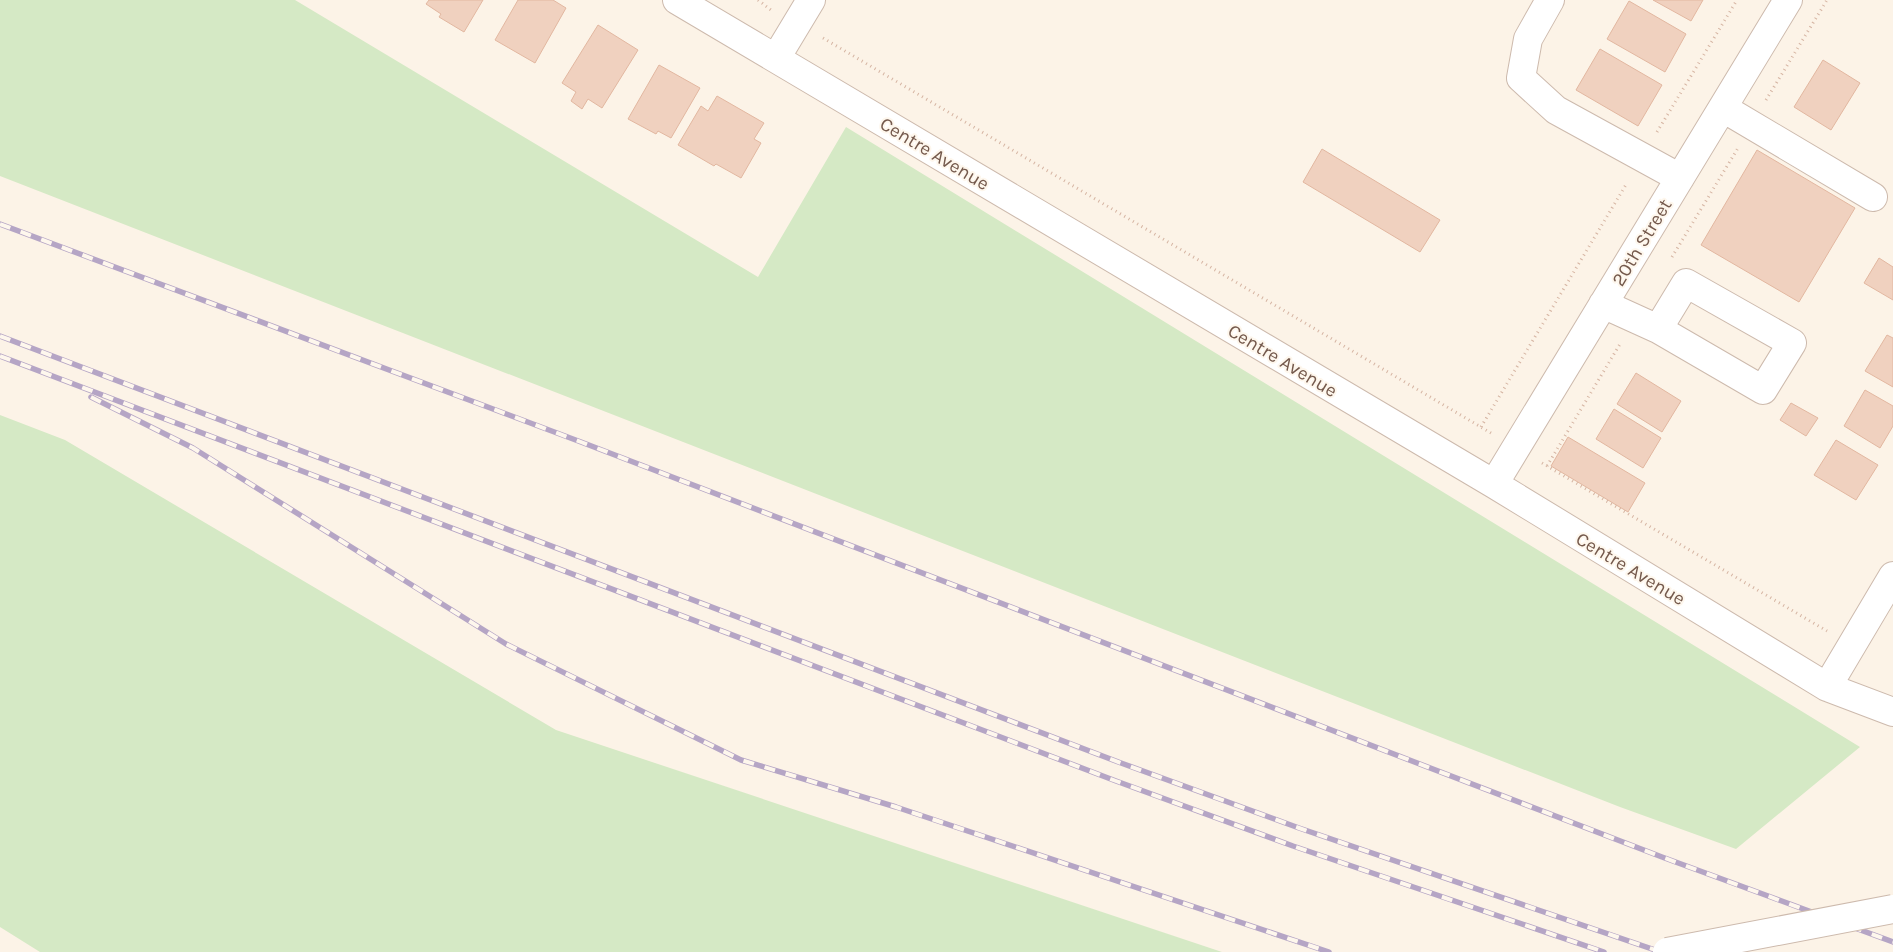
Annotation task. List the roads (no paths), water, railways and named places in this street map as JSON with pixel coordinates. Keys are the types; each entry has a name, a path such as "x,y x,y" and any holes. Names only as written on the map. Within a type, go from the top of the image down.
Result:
{"street":[{"name":"Centre Avenue","path":"677,0 1494,484 1827,687 1893,712"},
{"path":"776,58 811,0"},
{"path":"1550,0 1528,39 1521,78 1556,110 1680,178"},
{"name":"20th Street","path":"1494,484 1788,0"},
{"path":"1723,108 1873,197"},
{"path":"1603,304 1647,324 1763,390 1792,343 1686,283 1647,324"},
{"path":"1827,687 1893,576"},
{"path":"1667,952 1893,909"}],"railway":[{"path":"0,224 581,442 1662,857 1893,942"},
{"path":"0,336 1121,763 1299,828 1661,952"},
{"path":"0,356 1116,781 1293,846 1604,952"},
{"path":"91,397 193,448 506,644 741,760 896,807 1329,952"}]}
